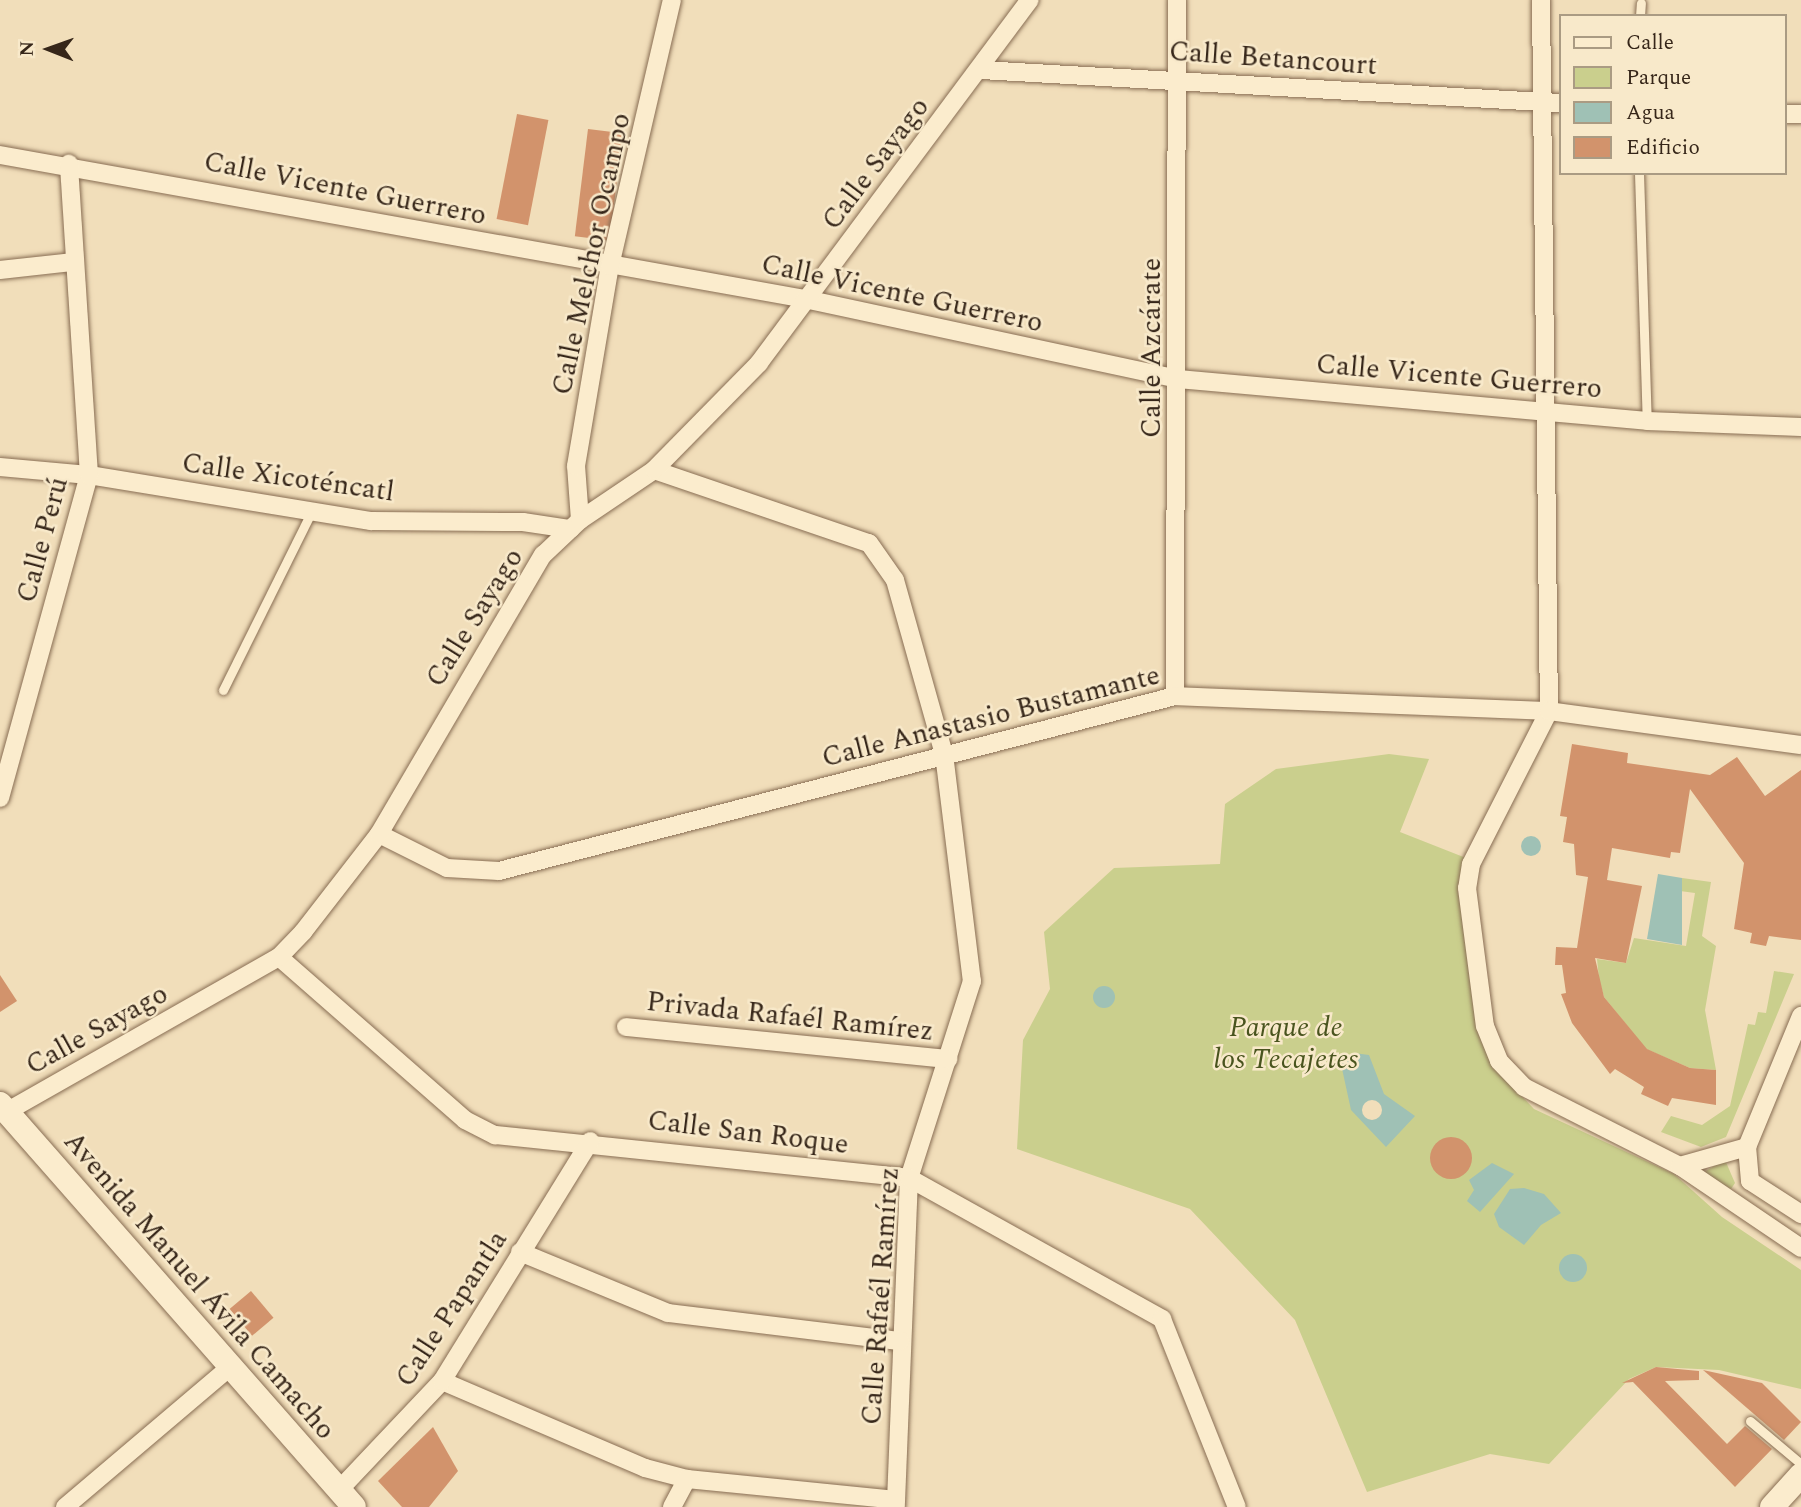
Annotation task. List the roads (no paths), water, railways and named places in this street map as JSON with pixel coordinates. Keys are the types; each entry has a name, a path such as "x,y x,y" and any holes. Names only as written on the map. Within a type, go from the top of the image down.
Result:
{"main road":[{"name":"Avenida Manuel Ávila Camacho","path":"1,1117 25,1134 346,1498"},
{"path":"1772,1507 1801,1475"}],"street":[{"name":"Calle Melchor Ocampo","path":"575,524 576,466 610,266 672,0"},
{"name":"Calle Sayago","path":"1,1117 279,957 379,834 521,583 575,524 654,470 751,373 981,70 1030,0"},
{"name":"Calle Azcárate","path":"1175,696 1179,79 1177,0"},
{"path":"1541,0 1552,103 1542,408 1549,711 1471,864 1467,888 1485,1026 1499,1060 1524,1087 1680,1166 1733,1206 1801,1248"},
{"name":"Calle Betancourt","path":"981,70 1179,79 1552,103"},
{"name":"Calle Vicente Guerrero","path":"0,155 69,164 610,266 806,299 1178,379 1542,408 1647,421 1801,426"},
{"name":"Calle Perú","path":"0,797 89,475 72,262 69,164"},
{"path":"0,270 72,262"},
{"name":"Calle Xicoténcatl","path":"0,467 89,475 371,521 575,524"},
{"name":"Calle Rafaél Ramírez","path":"654,470 869,543 895,580 944,754 972,981 909,1178 900,1341 896,1504"},
{"name":"Calle Anastasio Bustamante","path":"379,834 447,868 499,871 1175,696 1549,711 1801,745"},
{"name":"Calle San Roque","path":"279,957 465,1120 495,1135 590,1141 909,1178 1161,1319 1237,1507"},
{"path":"1733,1206 1750,1181 1747,1147 1801,1016"},
{"name":"Privada Rafaél Ramírez","path":"625,1027 948,1059"},
{"name":"Calle Papantla","path":"346,1498 442,1381 590,1141"},
{"path":"1680,1166 1747,1147"},
{"path":"1750,1181 1801,1214"},
{"path":"520,1252 668,1313 900,1341"},
{"path":"65,1507 231,1366"},
{"path":"442,1381 645,1468 687,1479 896,1504"},
{"path":"672,1507 687,1479"}],"lane":[{"path":"1640,14 1641,3"},
{"path":"1639,175 1647,421"},
{"path":"223,690 312,510"},
{"path":"1751,1420 1801,1464"}],"water":[{"path":"1531,836 1538,839 1541,846 1538,853 1531,856 1524,853 1521,846 1524,839"},
{"path":"1658,874 1682,878 1682,945 1647,939"},
{"path":"1104,986 1112,989 1115,997 1112,1005 1104,1008 1096,1005 1093,997 1096,989"},
{"path":"1354,1053 1369,1055 1384,1094 1415,1116 1386,1147 1351,1110 1341,1064"},
{"path":"1492,1163 1514,1174 1480,1212 1467,1201 1474,1190 1469,1180"},
{"path":"1524,1188 1544,1194 1561,1213 1541,1225 1524,1245 1499,1227 1494,1214 1510,1189"},
{"path":"1573,1254 1583,1258 1587,1268 1583,1278 1573,1282 1563,1278 1559,1268 1563,1258"}],"park label":[{"name":"Parque de los Tecajetes","path":"1286,1044"}]}
